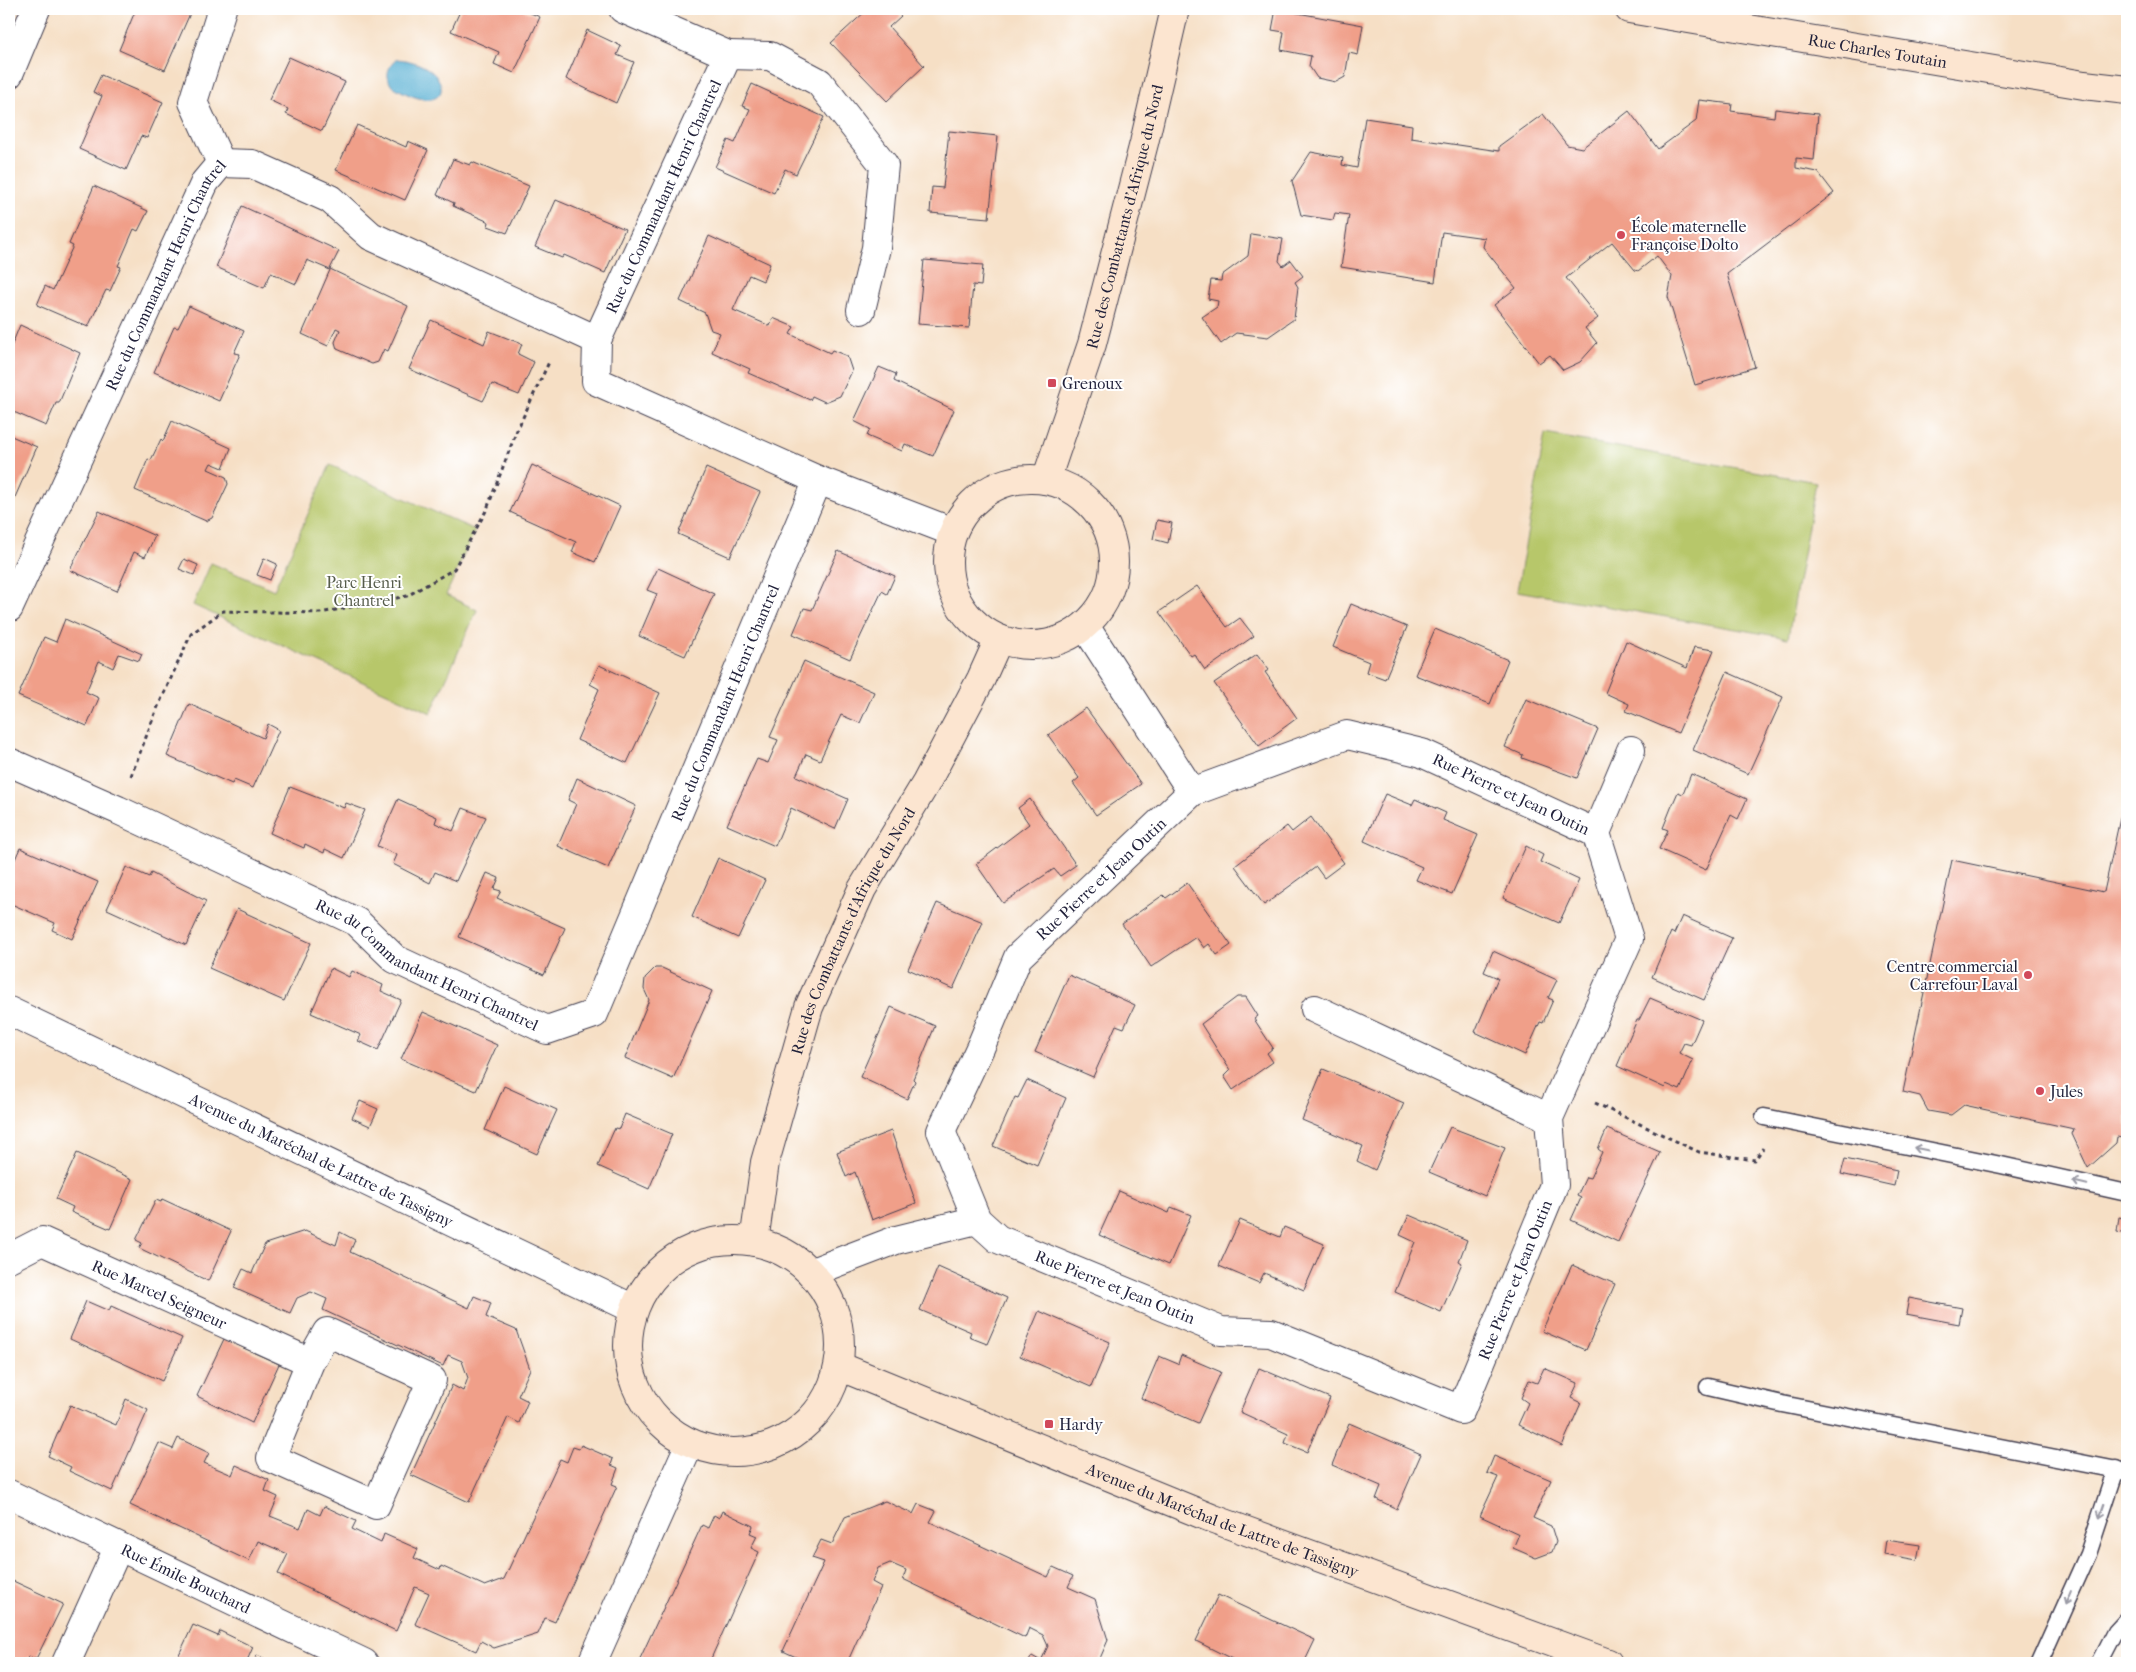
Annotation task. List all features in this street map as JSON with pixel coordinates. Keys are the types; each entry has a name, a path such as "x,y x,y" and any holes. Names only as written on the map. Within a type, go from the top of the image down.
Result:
{"street":[{"path":"9,74 36,9"},
{"path":"221,163 193,102 222,9"},
{"path":"623,9 728,54 770,56 819,82 884,166 876,248 861,310"},
{"name":"Rue des Combattants d'Afrique du Nord","path":"1046,480 1092,344 1144,143 1175,9"},
{"name":"Rue Charles Toutain","path":"1629,9 2084,85 2127,90"},
{"name":"Rue du Commandant Henri Chantrel","path":"596,381 597,340 728,54"},
{"name":"Rue du Commandant Henri Chantrel","path":"9,608 205,182 221,163 252,164 330,200 371,236 597,340"},
{"path":"596,381 818,480 953,532"},
{"name":"Rue du Commandant Henri Chantrel","path":"9,762 118,810 357,922 394,959 547,1030 594,1014 818,480"},
{"path":"1017,480 1046,480 1072,489 1093,505 1107,528 1114,554 1113,581 1103,605 1085,626 1066,638 1044,645 1021,645 999,639 977,626 960,606 950,583 948,557 953,532 968,507 990,489 1017,480"},
{"path":"1085,626 1192,792"},
{"name":"Rue des Combattants d'Afrique du Nord","path":"754,1242 765,1162 809,1007 862,889 926,783 981,679 999,639"},
{"name":"Rue Pierre et Jean Outin","path":"1347,736 1422,753 1596,833 1629,939 1549,1118 1554,1185 1462,1410 1271,1333 1221,1331 998,1239 977,1220 940,1131 980,1046 1018,957 1192,792 1347,736"},
{"path":"1596,833 1631,750"},
{"path":"1315,1009 1549,1118"},
{"name":"Avenue du Maréchal de Lattre de Tassigny","path":"9,1011 634,1309"},
{"path":"812,1272 896,1240 977,1220"},
{"path":"724,1240 754,1242 785,1252 812,1272 828,1295 839,1321 841,1367 821,1410 795,1434 762,1450 725,1452 690,1444 663,1426 643,1401 630,1372 627,1340 634,1309 648,1283 669,1261 695,1246 724,1240"},
{"name":"Rue Marcel Seigneur","path":"9,1258 42,1241 310,1362"},
{"path":"327,1332 432,1380 376,1504 271,1458 310,1362 327,1332"},
{"name":"Avenue du Maréchal de Lattre de Tassigny","path":"841,1367 1212,1518 1608,1663"},
{"path":"592,1663 690,1444"},
{"name":"Rue Émile Bouchard","path":"9,1494 118,1548 364,1663"},
{"path":"66,1663 118,1548"}],"lane":[{"path":"1764,1117 2001,1165 2127,1194"},
{"path":"1708,1387 1800,1408 2122,1470 2088,1554 2039,1663"},
{"path":"2099,1663 2115,1632 2127,1619"}],"path":[{"path":"118,810 156,710 190,634 223,611 320,614 407,596 454,569 487,509 517,430 549,360 596,381"},
{"path":"1562,1088 1699,1152 1755,1160 1782,1121"}],"green space":[{"path":"1545,434 1816,482 1788,638 1517,591"},
{"name":"Parc Henri Chantrel","path":"330,465 475,530 446,595 477,610 431,713 193,605 211,563 274,590"}],"water":[{"path":"397,59 417,63 431,71 439,80 441,90 438,97 428,99 412,96 391,85 388,71"}],"building":[{"path":"136,9 192,9 165,70 119,50"},
{"path":"461,9 521,9 540,17 514,73 494,64 499,52 451,31"},
{"path":"868,9 894,9 901,16 889,27 924,66 887,101 831,43"},
{"path":"1276,9 1363,25 1358,55 1349,53 1345,77 1336,82 1317,78 1309,66 1311,56 1281,50 1284,32 1272,30"},
{"path":"587,30 621,46 617,55 634,62 616,103 566,79"},
{"path":"289,57 345,82 322,131 286,114 288,109 269,100"},
{"path":"101,75 163,102 147,138 141,136 126,170 79,149 102,96 93,92"},
{"path":"752,84 824,117 796,174 785,169 774,193 715,167 728,140 735,143 750,109 742,106"},
{"name":"École maternelle Françoise Dolto","path":"1699,100 1732,104 1731,111 1774,117 1775,109 1818,114 1814,160 1796,158 1796,168 1818,172 1834,193 1727,274 1755,367 1695,385 1668,297 1672,276 1657,256 1638,271 1635,270 1612,242 1566,278 1598,318 1585,328 1597,343 1580,362 1563,370 1550,355 1539,363 1494,305 1516,288 1483,247 1485,238 1442,232 1435,282 1341,267 1349,215 1335,213 1333,220 1301,215 1292,181 1311,152 1343,158 1342,165 1357,168 1365,118 1412,125 1411,138 1499,151 1499,146 1543,114 1567,145 1582,148 1629,111 1658,149 1696,121"},
{"path":"357,125 406,147 408,141 428,150 405,200 336,170"},
{"path":"949,131 998,136 989,218 930,213 932,187 943,188"},
{"path":"453,159 470,165 472,162 529,186 507,233 488,226 489,222 453,206 454,203 437,195"},
{"path":"94,186 148,211 138,231 134,229 118,266 121,267 110,291 106,290 88,327 37,305 45,286 53,290 73,246 69,244"},
{"path":"556,200 625,229 605,273 564,255 562,258 535,247"},
{"path":"242,206 339,251 330,269 408,306 388,351 384,349 378,362 372,364 337,349 335,342 340,330 336,328 328,346 302,334 330,270 307,260 296,284 271,273 264,288 216,267"},
{"path":"1251,234 1283,239 1279,261 1283,266 1291,260 1303,276 1295,282 1298,287 1294,319 1268,337 1236,333 1221,344 1202,317 1217,307 1218,301 1208,299 1211,280 1221,281 1222,275 1248,256"},
{"path":"709,236 770,264 763,281 749,275 733,310 770,326 773,318 794,327 790,334 830,353 832,350 847,356 852,371 840,396 825,402 812,396 810,400 748,373 750,369 712,352 720,333 711,330 705,313 680,301"},
{"path":"924,260 983,265 981,286 973,285 969,328 918,324"},
{"path":"189,306 244,331 234,353 240,354 219,401 154,372 174,327 178,328"},
{"path":"431,320 484,344 489,331 522,344 518,354 534,362 519,395 492,384 483,401 409,369"},
{"path":"20,325 80,353 59,403 56,403 46,426 9,410 9,346 11,347"},
{"path":"879,367 896,374 894,381 954,410 933,456 905,444 902,451 867,436 870,429 854,421"},
{"path":"172,421 231,448 223,468 211,463 208,469 226,477 228,484 212,518 206,521 135,490 148,459 151,460 161,439 163,441"},
{"path":"9,435 37,447 9,511"},
{"path":"532,465 620,506 595,562 572,552 576,542 510,512"},
{"path":"706,468 760,492 730,557 678,534"},
{"path":"99,511 155,536 145,557 134,552 117,591 70,570"},
{"path":"1157,520 1172,523 1168,543 1153,539"},
{"path":"838,551 895,576 887,594 882,591 850,659 793,634 804,608 812,610"},
{"path":"264,558 277,564 270,580 257,575"},
{"path":"184,559 198,565 194,575 179,569"},
{"path":"658,568 714,594 685,656 639,636 657,594 647,590"},
{"path":"1197,586 1227,627 1240,618 1254,636 1205,670 1194,654 1191,656 1159,612"},
{"path":"1351,604 1407,627 1385,679 1366,672 1369,662 1333,647"},
{"path":"65,619 142,654 139,661 119,654 113,668 99,661 86,692 99,698 87,726 18,696 44,637 56,642"},
{"path":"1435,629 1508,660 1490,704 1415,675"},
{"path":"1626,641 1687,668 1694,647 1714,650 1678,733 1626,711 1629,704 1605,693"},
{"path":"1257,654 1269,670 1265,672 1297,718 1259,746 1214,683"},
{"path":"804,661 874,692 860,723 841,715 820,760 806,754 796,776 848,799 835,829 791,808 775,846 727,825 757,759 768,763 778,740 770,737"},
{"path":"599,665 660,693 627,763 577,740 599,689 590,684"},
{"path":"1727,672 1783,697 1748,774 1693,750"},
{"path":"1526,699 1598,729 1577,778 1522,758 1523,755 1505,747"},
{"path":"189,704 263,738 268,724 279,730 253,788 234,780 232,784 167,756"},
{"path":"1086,708 1141,784 1096,815 1073,783 1079,778 1048,735"},
{"path":"1691,774 1747,799 1738,819 1731,815 1706,870 1659,849 1668,830 1663,828 1671,808 1678,792 1683,794"},
{"path":"577,778 636,806 608,868 558,846 576,804 568,800"},
{"name":"Centre commercial Carrefour Laval","path":"2127,786 2127,1139 2117,1137 2116,1143 2088,1168 2072,1134 2074,1129 1964,1105 1951,1115 1928,1111 1920,1096 1903,1092 1952,860 2104,892"},
{"path":"290,787 344,808 346,803 365,810 344,858 325,849 324,853 305,844 304,848 270,833"},
{"path":"1385,794 1412,805 1415,799 1446,813 1443,820 1478,835 1452,894 1416,880 1422,867 1364,841"},
{"path":"398,799 437,817 435,823 453,831 463,808 486,817 456,881 435,872 430,883 393,864 397,855 377,846"},
{"path":"1030,799 1076,865 1060,876 1054,869 1003,903 976,864 1029,824 1018,808"},
{"path":"1311,817 1344,863 1324,878 1316,867 1264,905 1235,866 1287,826 1292,832"},
{"path":"1526,846 1543,855 1540,862 1579,880 1559,923 1503,898"},
{"path":"20,848 98,882 72,939 52,930 55,923 9,903 9,873"},
{"path":"718,858 765,880 738,938 692,917"},
{"path":"126,867 149,877 151,873 206,901 186,945 107,909"},
{"path":"487,873 499,878 494,889 501,891 497,898 565,928 544,975 459,937"},
{"path":"1187,883 1231,945 1217,955 1209,944 1204,948 1196,937 1151,967 1122,924 1163,895 1166,898"},
{"path":"937,903 983,922 953,989 908,969"},
{"path":"237,909 311,943 284,1001 209,968"},
{"path":"1682,916 1732,938 1704,1000 1652,977 1671,932 1674,934"},
{"path":"1493,951 1557,980 1548,998 1553,1000 1543,1023 1540,1022 1525,1055 1475,1032 1498,978 1484,972"},
{"path":"331,968 349,977 352,971 383,985 381,991 401,1000 378,1050 358,1041 361,1035 311,1013"},
{"path":"655,968 662,968 712,991 673,1079 625,1058 649,1000 644,989 645,978"},
{"path":"1069,975 1135,1005 1124,1028 1116,1025 1093,1077 1035,1052"},
{"path":"1237,997 1246,997 1258,1016 1254,1019 1273,1048 1267,1053 1273,1062 1233,1090 1224,1076 1230,1070 1201,1024"},
{"path":"1650,998 1702,1020 1691,1045 1684,1043 1679,1053 1693,1060 1680,1090 1666,1084 1665,1088 1617,1066 1637,1020 1639,1020"},
{"path":"891,1007 935,1026 913,1079 915,1081 907,1099 860,1077"},
{"path":"423,1012 497,1045 476,1091 401,1059"},
{"path":"1323,1069 1404,1103 1375,1170 1357,1161 1363,1146 1302,1120"},
{"path":"1027,1080 1066,1098 1037,1165 993,1146 1015,1097 1018,1098"},
{"path":"504,1086 557,1110 537,1154 485,1130"},
{"path":"360,1101 378,1109 370,1126 352,1118"},
{"path":"625,1114 672,1134 649,1189 598,1166 615,1128 619,1129"},
{"path":"1450,1127 1505,1148 1485,1196 1429,1172"},
{"path":"1607,1129 1660,1152 1618,1242 1571,1220 1581,1198 1577,1196 1586,1177 1590,1178 1602,1152 1598,1149"},
{"path":"891,1131 916,1203 872,1220 855,1172 846,1177 837,1152"},
{"path":"77,1153 132,1179 110,1229 71,1212 73,1207 56,1199"},
{"path":"1845,1159 1897,1170 1894,1186 1841,1174"},
{"path":"1119,1191 1169,1213 1171,1207 1191,1215 1169,1265 1099,1235"},
{"path":"162,1199 231,1231 208,1281 139,1248 142,1243 136,1240 156,1200 161,1202"},
{"path":"1409,1215 1467,1240 1459,1261 1462,1263 1441,1312 1395,1292 1415,1242 1400,1235"},
{"path":"2119,1217 2127,1219 2127,1234 2117,1232"},
{"path":"1240,1220 1280,1237 1284,1227 1324,1244 1304,1290 1264,1273 1259,1283 1219,1266"},
{"path":"305,1231 336,1245 340,1232 355,1240 350,1252 469,1308 474,1296 491,1303 486,1317 516,1330 530,1369 518,1396 528,1401 519,1423 508,1417 469,1502 411,1475 452,1385 463,1391 468,1378 462,1361 448,1355 443,1366 323,1310 327,1299 311,1292 297,1298 290,1313 234,1288 243,1269 252,1273 265,1244"},
{"path":"1572,1265 1615,1284 1586,1350 1542,1331"},
{"path":"938,1267 1007,1298 987,1344 969,1337 971,1332 920,1310"},
{"path":"1909,1298 1962,1308 1959,1324 1906,1314"},
{"path":"86,1301 109,1311 111,1306 182,1338 162,1381 70,1339"},
{"path":"1039,1311 1110,1342 1091,1387 1020,1356"},
{"path":"224,1339 279,1364 252,1423 197,1396"},
{"path":"1181,1355 1221,1372 1198,1423 1141,1398 1159,1356 1178,1364"},
{"path":"1259,1368 1330,1398 1307,1452 1285,1443 1288,1434 1240,1412"},
{"path":"1544,1368 1578,1383 1571,1398 1581,1403 1562,1446 1518,1425 1528,1403 1521,1398 1529,1380 1537,1383"},
{"path":"126,1399 148,1410 112,1491 69,1471 71,1467 48,1456 70,1405 116,1425"},
{"path":"1349,1423 1421,1454 1397,1509 1376,1499 1381,1486 1332,1465"},
{"path":"178,1438 209,1453 204,1463 232,1475 236,1465 269,1480 265,1491 278,1497 270,1516 300,1528 308,1509 320,1515 324,1506 356,1521 352,1529 381,1543 384,1534 418,1549 414,1558 440,1570 441,1566 485,1586 504,1579 560,1459 567,1462 573,1447 579,1449 581,1445 613,1459 611,1465 618,1468 612,1484 617,1486 555,1622 545,1618 538,1634 494,1648 481,1641 476,1651 415,1624 429,1593 415,1587 396,1631 278,1574 288,1554 258,1541 249,1561 130,1505 159,1443 173,1449"},
{"path":"1494,1456 1551,1480 1533,1518 1551,1526 1556,1542 1552,1552 1536,1558 1513,1548 1519,1534 1480,1516 1498,1477 1487,1473"},
{"path":"885,1501 913,1514 918,1504 936,1511 930,1522 1048,1577 1053,1567 1073,1576 1068,1587 1095,1599 1108,1640 1098,1663 1028,1663 1032,1656 1041,1661 1048,1646 1043,1635 1029,1628 1025,1638 903,1579 906,1570 890,1563 878,1568 872,1582 881,1587 847,1663 809,1663 783,1651 824,1562 812,1558 821,1540 832,1544 845,1517"},
{"path":"722,1511 753,1526 750,1533 757,1536 751,1548 759,1552 709,1663 638,1663 702,1525 708,1528 714,1515 719,1518"},
{"path":"1886,1540 1920,1545 1917,1560 1884,1554"},
{"path":"11,1580 63,1604 36,1659 29,1656 26,1663 9,1663 9,1584"},
{"path":"1218,1595 1315,1640 1304,1663 1240,1663 1196,1641"},
{"path":"193,1625 218,1636 220,1631 253,1647 246,1663 175,1663"},
{"path":"257,1655 274,1663 254,1663"}],"place":[{"name":"École maternelle Françoise Dolto","path":"1621,235"},
{"name":"Grenoux","path":"1052,383"},
{"name":"Centre commercial Carrefour Laval","path":"2028,975"},
{"name":"Jules","path":"2040,1091"},
{"name":"Hardy","path":"1049,1424"}]}
